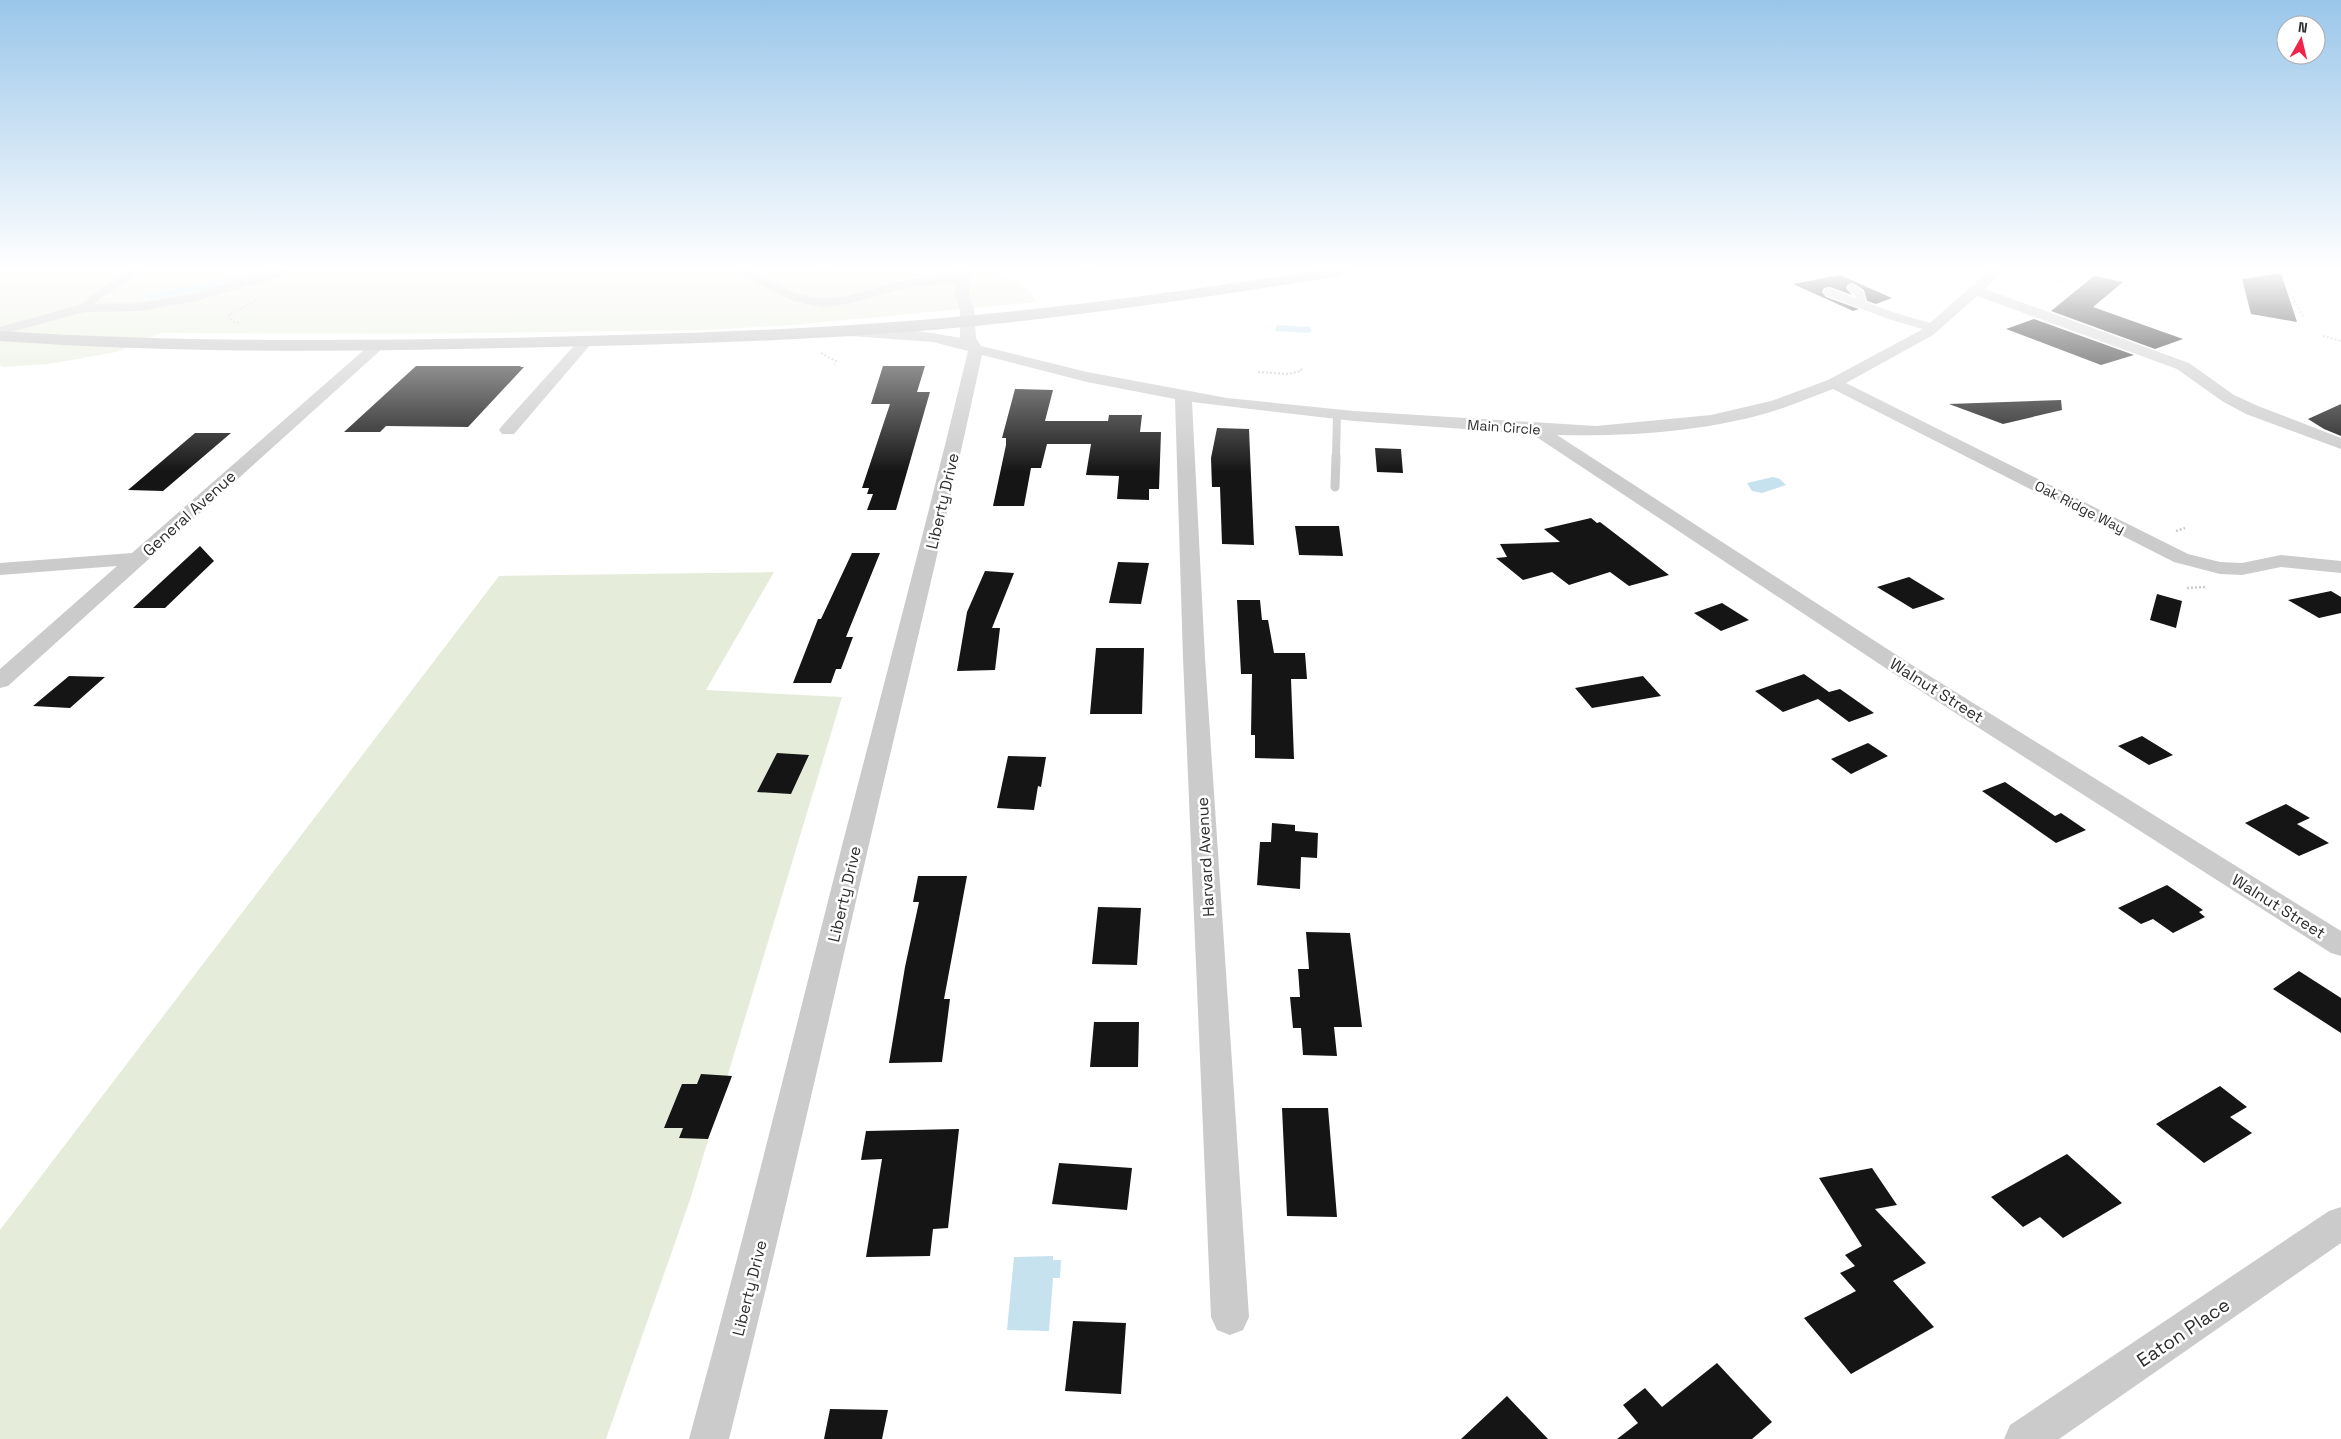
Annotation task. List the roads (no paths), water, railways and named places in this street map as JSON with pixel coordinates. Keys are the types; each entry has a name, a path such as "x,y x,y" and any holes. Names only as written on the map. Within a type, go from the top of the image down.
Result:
{"main road":[{"path":"29,338 168,346 585,342 677,338"}],"street":[{"name":"Main Circle","path":"928,338 969,345 976,349 1086,377 1183,396 1337,414 1536,429 1596,431 1711,420 1776,405 1834,383 1918,338"},
{"path":"968,338 976,349"},
{"path":"2105,338 2183,366 2228,398 2252,410 2341,444"},
{"path":"508,430 585,342"},
{"name":"General Avenue","path":"0,681 378,345"},
{"name":"Liberty Drive","path":"709,1439 751,1279 858,836 934,534 976,349"},
{"name":"Oak Ridge Way","path":"1834,383 2181,558 2220,568 2242,569 2281,561 2341,568"},
{"name":"Harvard Avenue","path":"1183,396 1195,692 1230,1318"},
{"name":"Walnut Street","path":"1536,429 1898,666 2341,945"},
{"path":"0,569 136,560"},
{"name":"Eaton Place","path":"2024,1439 2341,1223"}],"lane":[{"path":"1335,487 1337,414"}],"water":[{"path":"1773,477 1780,479 1786,485 1762,493 1752,491 1747,483"},
{"path":"1053,1256 1053,1260 1061,1260 1060,1278 1053,1278 1049,1331 1007,1330 1014,1257"}]}
